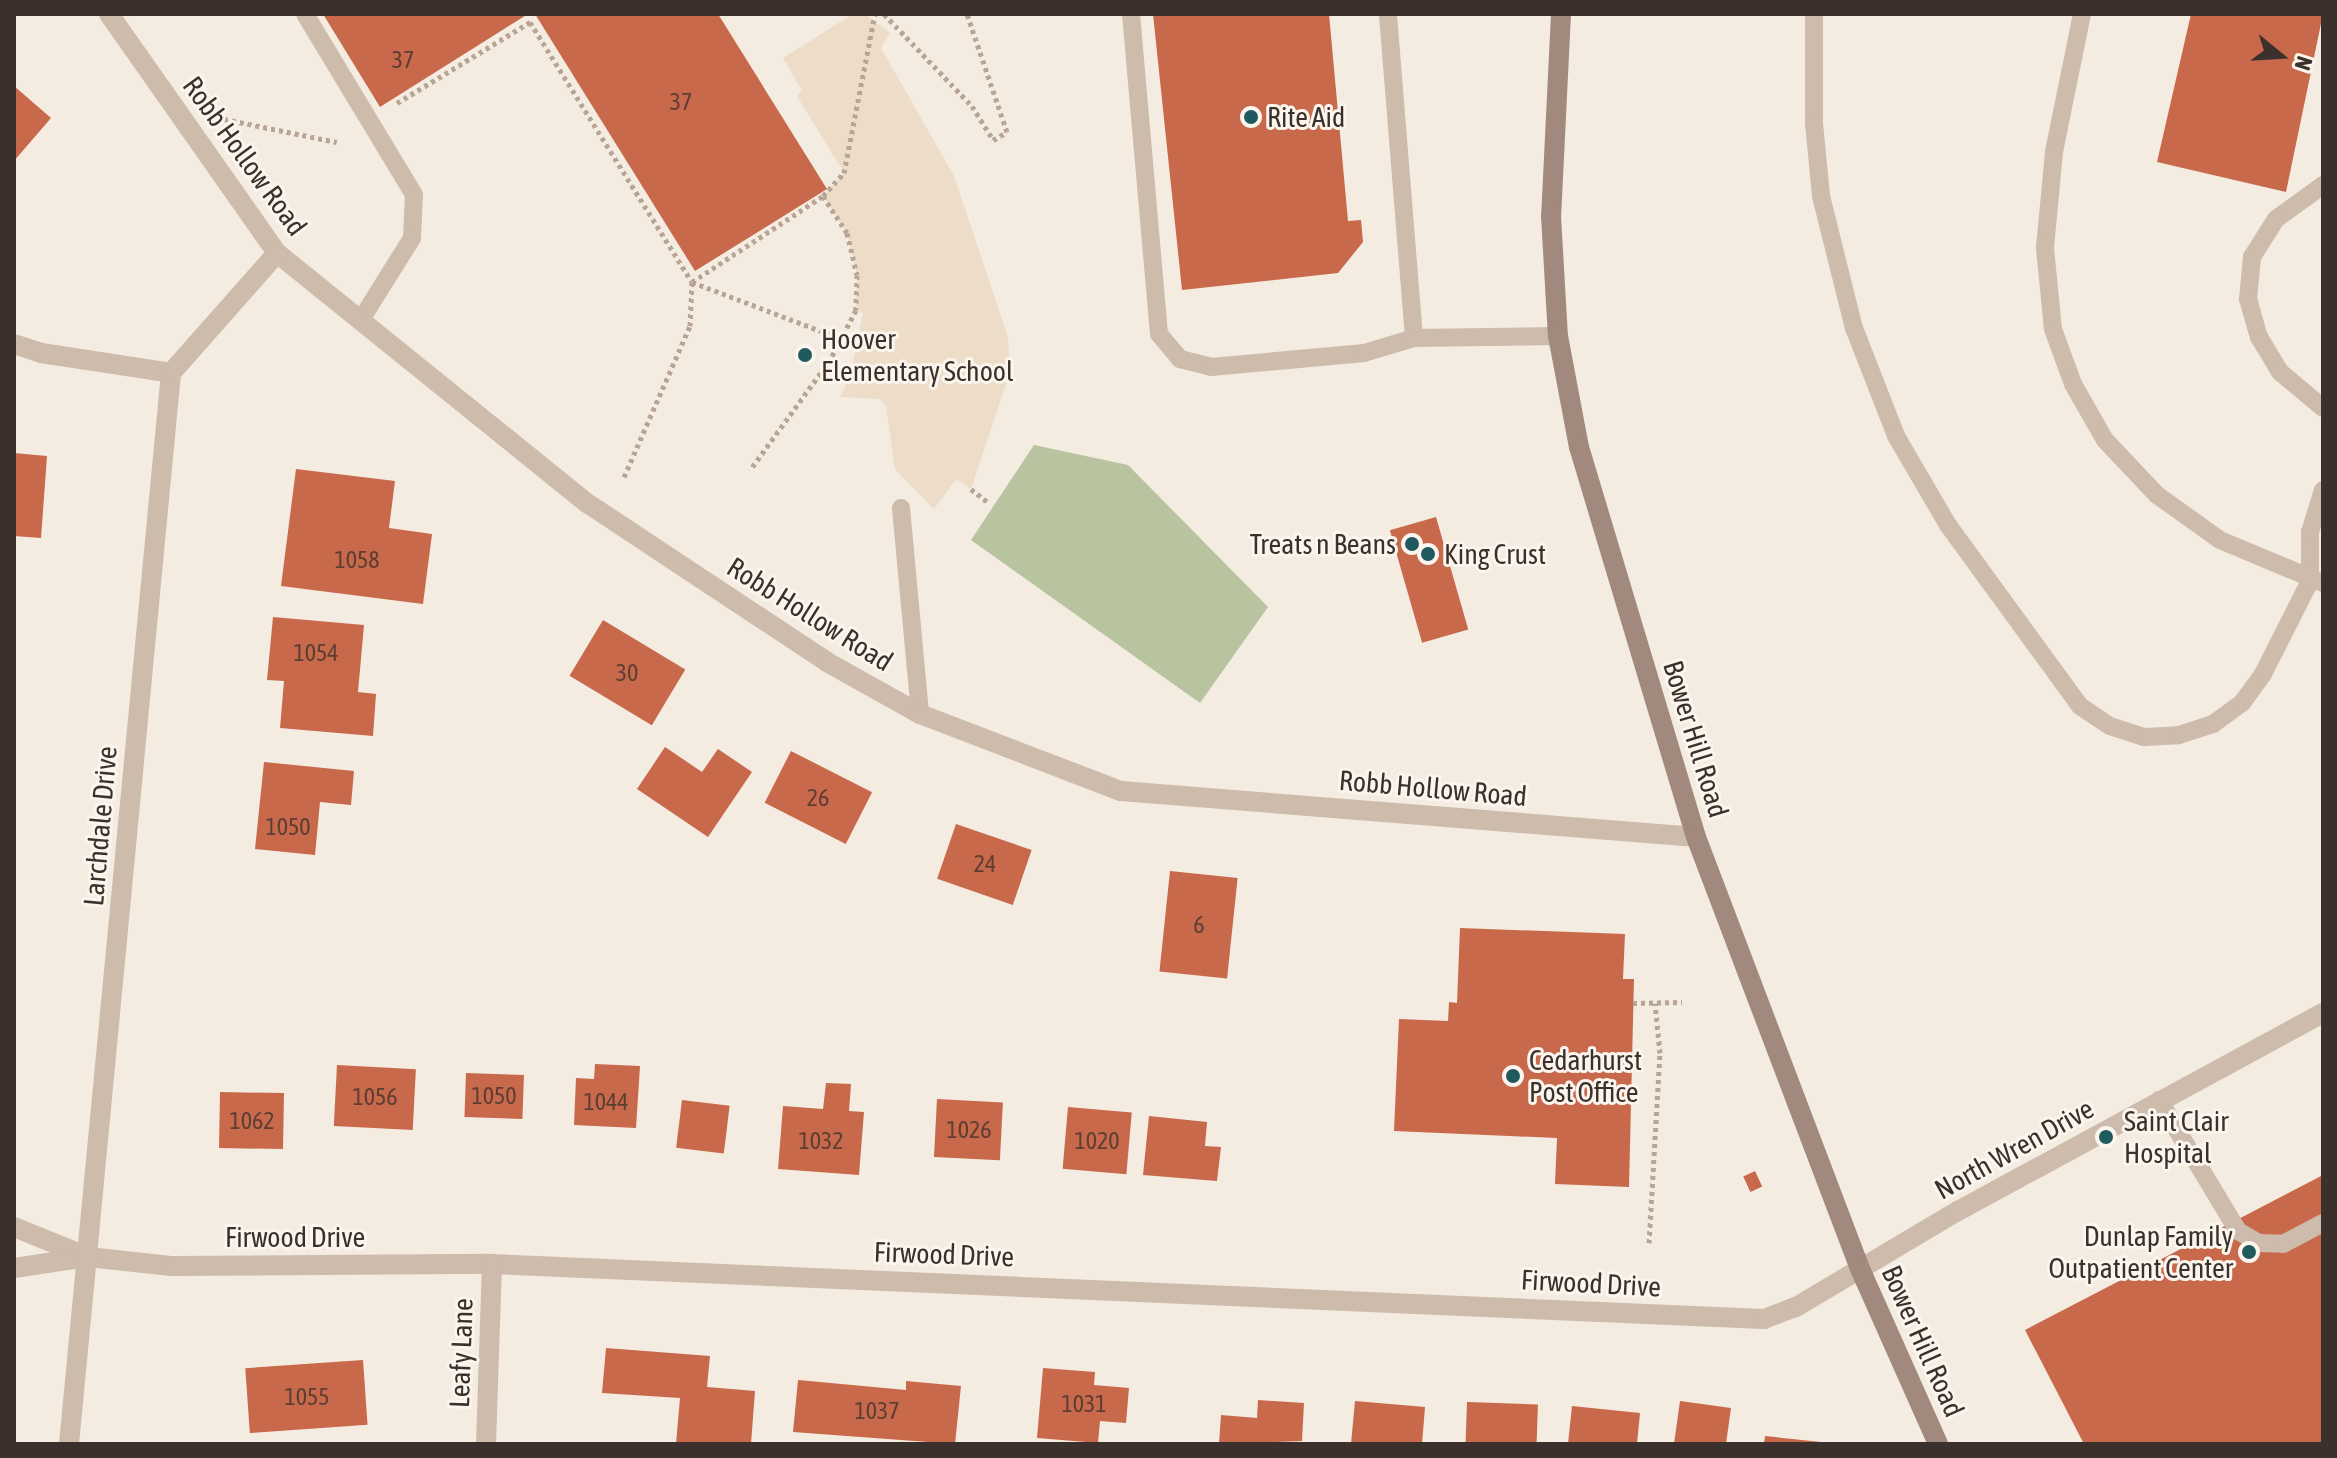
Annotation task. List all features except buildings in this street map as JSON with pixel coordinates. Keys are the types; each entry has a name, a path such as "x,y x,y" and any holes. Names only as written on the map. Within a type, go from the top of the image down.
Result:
{"main road":[{"name":"Bower Hill Road","path":"1561,14 1551,216 1558,336 1579,447 1696,837 1861,1271 1938,1444"}],"street":[{"name":"Robb Hollow Road","path":"109,14 277,253 362,318 587,503 827,662 920,714 1121,791 1696,837"},
{"path":"14,344 41,353 171,373 277,253"},
{"name":"Larchdale Drive","path":"69,1444 171,373"},
{"name":"North Wren Drive","path":"1861,1271 2159,1100 2323,1013"},
{"path":"14,1227 88,1257"},
{"name":"Firwood Drive","path":"14,1268 88,1257 171,1266 492,1264 1764,1319 1796,1307 1861,1271"},
{"name":"Leafy Lane","path":"486,1444 492,1264"}],"lane":[{"path":"305,14 414,195 412,238 362,318"},
{"path":"1131,14 1159,334 1167,348 1195,366 1364,353 1414,338 1558,336"},
{"path":"1388,14 1414,338"},
{"path":"1814,14 1814,123 1821,196 1854,328 1896,436 1948,525 2080,706 2110,726 2144,737 2179,735 2213,724 2242,703 2263,674 2316,582 2310,532 2323,490"},
{"path":"2082,14 2054,152 2045,248 2053,329 2073,384 2105,440 2157,495 2220,540 2316,582"},
{"path":"2323,185 2276,219 2252,257 2248,299 2259,337 2280,372 2323,408"},
{"path":"901,508 920,714"},
{"path":"2159,1100 2238,1231 2259,1243 2283,1244 2323,1223"}],"path":[{"path":"692,282 823,196 844,173 875,14"},
{"path":"884,14 972,106 993,140 1007,132 967,14"},
{"path":"386,110 530,22 692,282 690,326 624,477"},
{"path":"217,118 337,142"},
{"path":"750,470 842,339 856,310 857,275 847,233 823,196"},
{"path":"692,282 842,339"},
{"path":"971,489 989,503"},
{"path":"1633,1003 1682,1002"},
{"path":"1649,1243 1660,1053 1655,1003"}],"green space":[{"path":"1034,445 1128,465 1268,607 1200,703 971,540"}],"shaded area":[{"path":"853,14 865,14 890,33 881,48 954,176 1008,337 1010,372 971,489 956,479 934,509 895,469 886,406 879,399 840,397 850,377 863,313 856,310 857,275 847,234 823,196 844,173 797,96 802,91 783,58"}],"place":[{"name":"Rite Aid","path":"1251,117"},
{"name":"Hoover Elementary School","path":"805,355"},
{"name":"Treats n Beans","path":"1412,544"},
{"name":"King Crust","path":"1428,554"},
{"name":"Cedarhurst Post Office","path":"1513,1076"},
{"name":"Saint Clair Hospital","path":"2106,1137"},
{"name":"Dunlap Family Outpatient Center","path":"2249,1252"}]}
